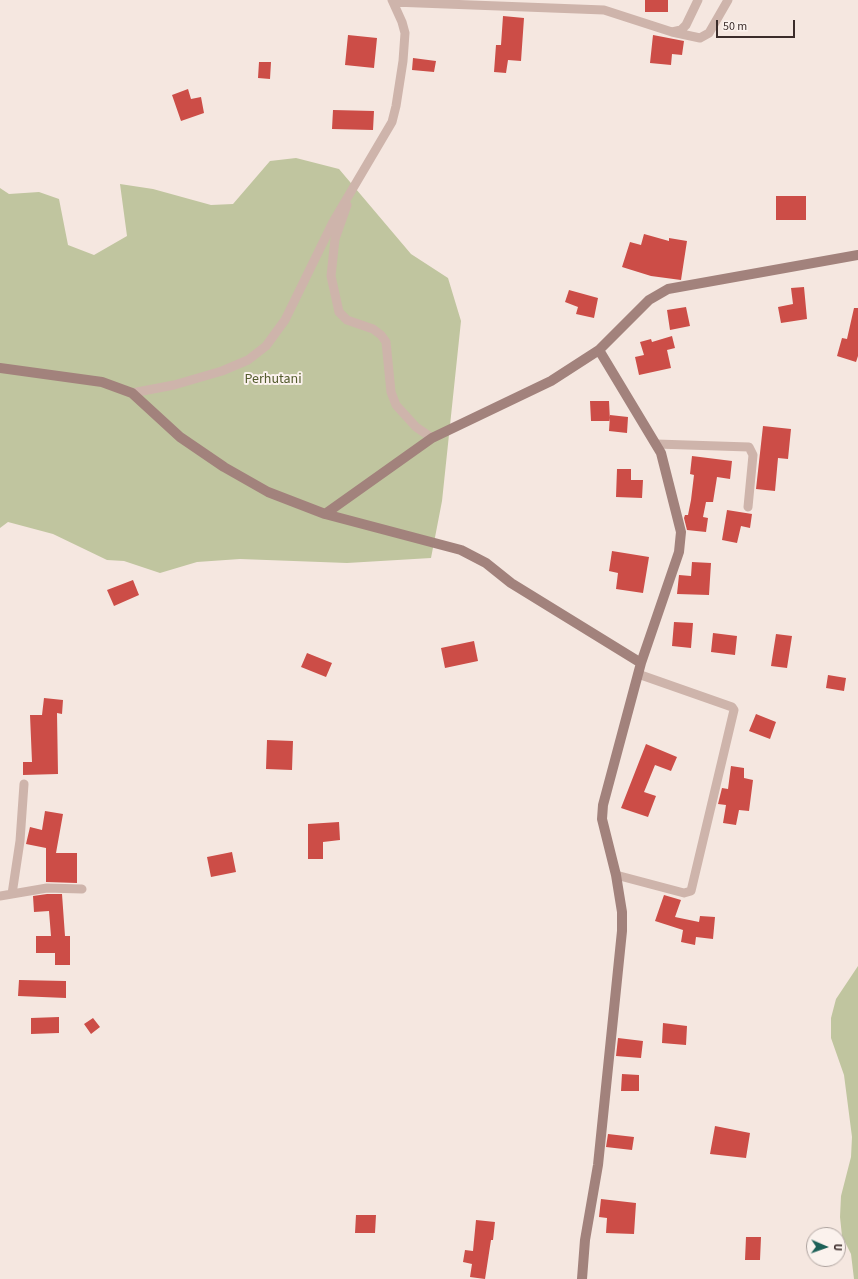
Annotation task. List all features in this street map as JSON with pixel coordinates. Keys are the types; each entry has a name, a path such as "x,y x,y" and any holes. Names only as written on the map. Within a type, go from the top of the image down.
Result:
{"street":[{"path":"672,32 681,30 686,26 698,0"},
{"path":"132,393 174,385 222,371 248,360 257,355 274,336 285,320 333,222 392,122 403,61 405,33 393,1 604,10 672,32 695,37 706,36 712,29 728,0"},
{"path":"350,192 335,239 331,276 339,312 347,320 373,329 381,335 386,342 391,392 396,405 416,427 432,438"},
{"path":"325,514 432,438 551,381 599,350 649,300 668,289 858,255"},
{"path":"582,1279 585,1240 598,1165 621,951 622,912 616,875 603,825 603,805 641,663 681,542 680,522 661,453 599,350"},
{"path":"0,368 102,382 132,393 180,437 224,467 268,492 325,514 448,546 474,556 511,583 641,663"},
{"path":"656,444 749,447 753,455 748,507"},
{"path":"616,875 684,893 691,891 734,710 732,707 638,674"},
{"path":"12,894 20,841 21,807 24,784"},
{"path":"0,896 47,888 82,889"}],"green space":[{"name":"Perhutani","path":"296,158 339,169 411,254 448,278 461,321 442,501 431,558 347,563 240,559 197,562 160,573 124,561 107,560 53,534 8,522 0,528 0,188 9,194 39,192 59,199 68,245 94,255 127,236 120,184 153,189 211,205 233,204 270,161"},
{"path":"858,966 858,1279 854,1279 851,1254 846,1244 846,1227 841,1227 840,1217 841,1196 851,1157 852,1137 844,1075 831,1038 831,1018 836,999"}],"building":[{"path":"645,0 668,0 668,12 645,12"},
{"path":"503,16 524,18 521,61 508,60 506,73 494,72 496,45 501,45"},
{"path":"348,35 377,38 374,68 345,65"},
{"path":"653,35 684,41 682,55 672,54 671,65 650,63"},
{"path":"413,58 436,61 434,72 412,70"},
{"path":"259,62 271,62 270,79 258,78"},
{"path":"188,89 191,99 201,97 204,113 181,121 172,95"},
{"path":"333,110 374,111 373,130 332,129"},
{"path":"776,196 806,196 806,220 776,220"},
{"path":"644,234 669,241 669,238 687,241 681,280 651,276 622,267 630,242 641,245"},
{"path":"804,287 807,319 781,323 778,307 793,304 791,288"},
{"path":"569,290 598,298 594,318 576,314 578,307 565,302"},
{"path":"686,307 690,326 670,330 667,310"},
{"path":"854,308 858,308 858,356 856,362 837,356 842,338 847,339"},
{"path":"672,336 675,348 667,350 671,368 639,375 635,357 644,355 640,342 651,339 652,342"},
{"path":"590,401 609,401 610,421 591,421"},
{"path":"610,415 628,417 627,433 609,431"},
{"path":"763,426 791,429 788,459 778,458 775,491 756,489"},
{"path":"692,456 732,461 730,479 717,477 713,502 706,502 703,517 708,518 706,532 687,530 684,518 685,515 688,515 691,500 694,475 690,474"},
{"path":"617,469 631,469 631,480 643,480 642,498 616,497"},
{"path":"727,510 752,514 750,528 741,526 737,543 722,540"},
{"path":"612,551 649,557 643,593 616,589 618,573 609,571"},
{"path":"692,562 711,563 709,595 677,594 679,575 691,576"},
{"path":"133,580 139,595 114,606 107,590"},
{"path":"674,622 693,623 691,648 672,646"},
{"path":"713,633 737,636 735,655 711,652"},
{"path":"776,634 792,636 787,668 771,666"},
{"path":"474,641 478,661 445,668 441,648"},
{"path":"307,653 332,663 326,677 301,667"},
{"path":"828,675 846,678 844,691 826,688"},
{"path":"44,698 63,700 62,714 57,713 58,774 23,775 23,762 32,762 30,715 42,715"},
{"path":"756,714 776,722 770,739 749,731"},
{"path":"267,740 293,741 292,770 266,769"},
{"path":"646,744 677,757 671,771 655,765 644,792 656,796 648,817 621,808"},
{"path":"731,766 744,768 744,778 753,780 749,811 739,810 736,825 723,823 726,805 718,804 722,788 728,789"},
{"path":"45,811 63,814 56,853 77,853 77,883 46,882 46,848 26,844 30,827 42,830"},
{"path":"339,822 340,840 323,842 323,859 308,859 308,824"},
{"path":"232,852 236,872 211,877 207,857"},
{"path":"62,894 65,936 70,936 70,965 55,965 55,953 36,953 36,936 51,936 49,911 34,912 33,896"},
{"path":"664,895 681,900 675,917 699,922 700,916 715,917 713,939 696,937 695,945 681,942 683,930 655,921"},
{"path":"19,980 66,981 66,998 18,996"},
{"path":"59,1017 59,1033 31,1034 31,1018"},
{"path":"93,1018 100,1027 91,1034 84,1024"},
{"path":"663,1023 687,1026 686,1045 662,1043"},
{"path":"618,1038 643,1041 641,1058 616,1056"},
{"path":"622,1074 639,1075 639,1091 621,1091"},
{"path":"715,1126 750,1133 746,1158 710,1154"},
{"path":"608,1134 634,1137 632,1150 606,1147"},
{"path":"601,1199 636,1203 634,1234 606,1233 607,1218 599,1217"},
{"path":"356,1215 376,1215 375,1233 355,1233"},
{"path":"476,1220 495,1222 485,1279 470,1277 472,1264 463,1262 465,1250 473,1251"},
{"path":"746,1237 761,1237 760,1260 745,1260"}]}
